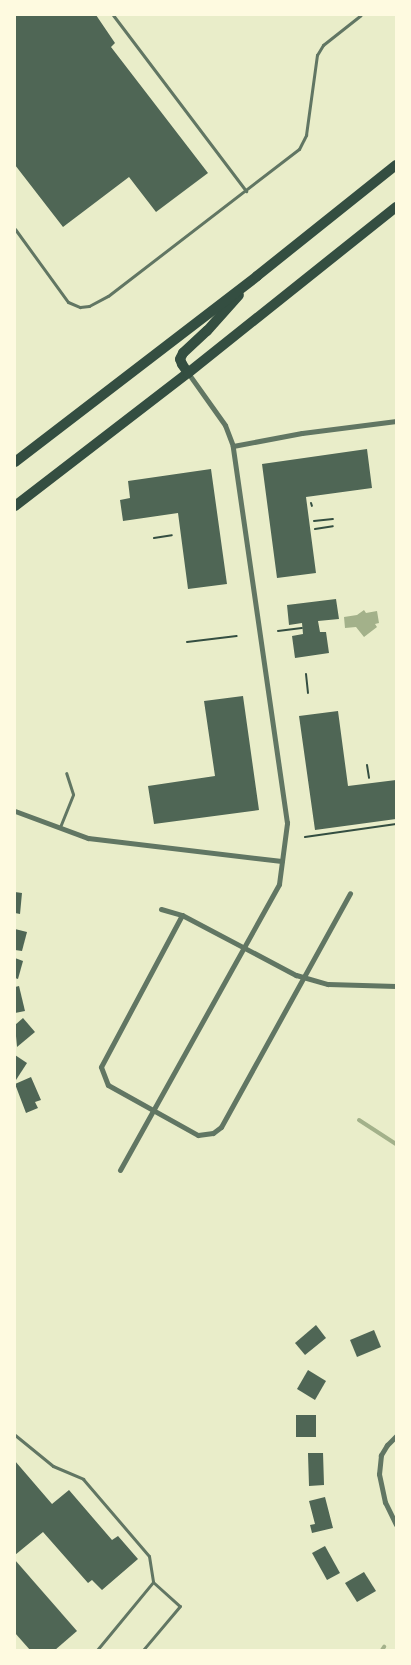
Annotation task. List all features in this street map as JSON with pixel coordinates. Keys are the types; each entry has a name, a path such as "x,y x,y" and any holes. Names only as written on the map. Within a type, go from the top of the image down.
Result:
{"main road":[{"path":"15,462 257,276 396,165"},
{"path":"15,506 188,373 396,207"},
{"path":"188,373 182,364 183,353 207,331 257,276"}],"street":[{"path":"120,1170 278,884 287,823 233,446 225,424 188,373"},
{"path":"233,446 302,433 396,420"},
{"path":"15,811 88,838 282,861"},
{"path":"182,915 101,1067 108,1085 198,1135 213,1133 221,1127 350,894"},
{"path":"161,909 182,915 304,977 328,984 396,986"},
{"path":"396,1436 381,1455 379,1474 385,1502 396,1525"}],"lane":[{"path":"113,15 246,191"},
{"path":"15,229 68,302 80,307 89,306 120,288 303,145 317,54 327,42 361,15"},
{"path":"60,827 73,794 66,773"},
{"path":"15,1435 52,1466 83,1479 150,1556 154,1582 180,1606 143,1650"},
{"path":"97,1650 154,1582"}],"path":[{"path":"314,522 333,519"},
{"path":"315,529 334,526"},
{"path":"154,538 172,535"},
{"path":"278,631 302,628"},
{"path":"187,642 237,636"},
{"path":"306,674 308,693"},
{"path":"367,765 369,778"},
{"path":"305,837 396,824"}],"shaded area":[{"path":"364,610 366,613 377,611 379,623 375,624 377,627 364,637 356,627 345,628 344,617 357,615"}],"building":[{"path":"15,15 96,15 115,43 111,47 208,173 156,212 129,177 63,227 15,165"},
{"path":"367,449 372,488 306,497 316,573 277,578 262,464"},
{"path":"211,469 227,584 188,589 178,513 123,521 120,500 130,498 128,481"},
{"path":"336,599 339,619 318,621 320,632 326,632 329,653 295,658 292,636 303,634 302,623 289,625 287,605"},
{"path":"243,696 259,810 154,824 148,786 215,776 204,701"},
{"path":"338,711 348,786 396,780 396,819 315,830 299,716"},
{"path":"15,892 22,893 20,914 15,913"},
{"path":"15,929 27,932 22,951 15,950"},
{"path":"15,958 23,961 18,979 15,978"},
{"path":"19,986 25,1011 15,1013 15,987"},
{"path":"23,1018 35,1032 17,1047 15,1025"},
{"path":"15,1055 27,1063 16,1080 15,1079"},
{"path":"31,1077 41,1100 35,1102 38,1108 26,1113 15,1084"},
{"path":"316,1325 326,1338 305,1355 295,1343"},
{"path":"374,1330 381,1347 357,1357 350,1340"},
{"path":"308,1370 326,1381 315,1400 297,1389"},
{"path":"296,1415 316,1415 316,1437 296,1437"},
{"path":"308,1453 323,1453 324,1485 309,1486"},
{"path":"15,1461 52,1504 69,1490 112,1540 118,1536 138,1559 102,1590 92,1580 88,1583 43,1532 15,1555"},
{"path":"325,1497 333,1528 312,1533 310,1525 315,1524 309,1501"},
{"path":"325,1546 340,1573 327,1580 312,1553"},
{"path":"15,1560 77,1631 55,1650 30,1650 15,1633"},
{"path":"364,1572 376,1591 357,1602 345,1583"}],"waterway":[{"path":"359,1120 396,1144"}]}
